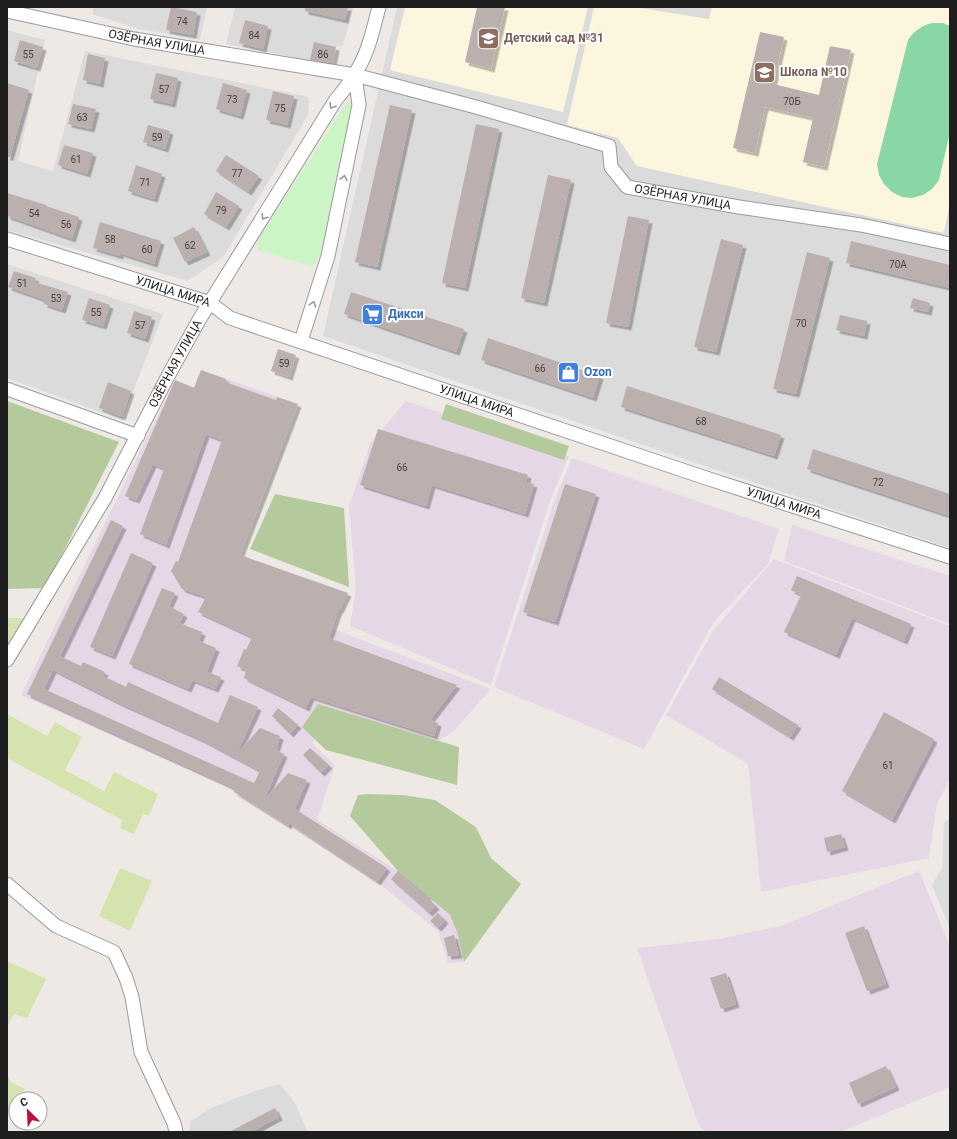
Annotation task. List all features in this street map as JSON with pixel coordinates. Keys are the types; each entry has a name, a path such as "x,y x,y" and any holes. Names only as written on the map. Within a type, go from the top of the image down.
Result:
{"street":[{"name":"ОЗЁРНАЯ УЛИЦА","path":"7,660 105,498 168,376 210,303 336,101 355,75 370,41 379,7"},
{"name":"ОЗЁРНАЯ УЛИЦА","path":"7,11 134,39 355,75 476,107 609,146 611,167 627,187 739,207 860,225 950,244"},
{"path":"301,341 328,256 350,150 359,105 355,75"},
{"name":"УЛИЦА МИРА","path":"7,239 210,303 230,318 704,477 950,557"},
{"path":"7,389 138,436"},
{"path":"7,884 56,926 114,952 126,978 132,997 142,1052 174,1123 176,1132"}],"shaded area":[{"path":"94,7 207,7 200,40 139,29 92,14"},
{"path":"235,7 354,7 343,45 336,47 332,65 226,44"},
{"path":"397,7 950,7 950,548 323,336"},
{"name":"Детский сад №31","path":"405,7 588,7 563,112 390,70"},
{"name":"Школа №10","path":"594,7 634,7 709,19 712,7 950,7 950,201 944,233 637,166 618,138 567,125"},
{"path":"7,30 45,40 18,161 53,171 85,51 309,97 308,115 224,256 188,281 7,230"},
{"path":"7,264 163,314 122,420 7,378"},
{"path":"201,370 298,404 240,555 348,593 333,629 491,689 454,731 435,743 335,709 312,743 335,765 317,820 398,871 450,915 457,932 464,962 448,963 438,931 377,882 223,785 21,695 175,380 196,388"},
{"path":"406,401 569,456 550,501 491,685 350,626 356,589 349,506 370,444"},
{"path":"572,458 779,529 768,564 713,623 644,749 494,687 553,504"},
{"path":"792,525 950,576 950,624 784,561"},
{"path":"774,559 950,626 950,779 937,803 929,858 761,892 748,764 666,715 713,631"},
{"path":"950,818 950,929 932,885 942,868 944,823"},
{"path":"919,871 950,946 950,1087 840,1132 706,1132 699,1126 637,948 719,939 781,926"},
{"path":"280,1084 295,1103 308,1132 189,1132 191,1121 213,1107 258,1090"}],"green space":[{"path":"932,23 943,23 950,26 950,132 939,180 932,189 923,195 912,198 902,197 892,192 884,184 879,175 877,164 908,40 918,29"},
{"path":"347,102 352,104 321,252 313,267 258,250 259,238"},
{"path":"7,401 119,442 45,588 7,589"},
{"path":"446,404 569,446 564,460 441,419"},
{"path":"275,494 344,508 349,587 250,549"},
{"path":"7,618 24,618 7,648"},
{"path":"318,704 459,747 457,785 326,750 302,727"},
{"path":"7,714 47,736 55,722 82,737 65,770 104,791 114,772 158,794 149,816 143,814 134,834 120,828 122,820 7,758"},
{"path":"358,795 402,795 435,800 476,827 491,858 521,884 464,962 457,932 450,915 398,871 350,816"},
{"path":"120,868 152,881 130,931 99,916"},
{"path":"7,961 46,979 27,1018 14,1014 7,1026"},
{"path":"7,1075 12,1083 25,1089 24,1091 8,1091 7,1114"}],"building":[{"path":"171,7 197,12 193,35 166,30"},
{"path":"305,7 348,7 345,20 305,11"},
{"path":"477,7 505,7 491,69 465,62"},
{"path":"245,20 268,26 263,49 239,43"},
{"path":"760,32 784,37 773,84 819,95 830,46 851,50 824,167 803,162 813,118 765,107 755,153 733,148"},
{"path":"20,40 43,47 37,68 14,61"},
{"path":"314,42 336,47 333,63 310,60"},
{"path":"88,54 105,58 100,84 83,80"},
{"path":"156,73 178,78 172,104 150,99"},
{"path":"7,83 29,90 10,157 7,157"},
{"path":"223,83 247,90 240,116 216,109"},
{"path":"273,91 294,96 287,125 266,120"},
{"path":"73,104 96,109 91,129 68,124"},
{"path":"390,105 412,110 377,267 355,262"},
{"path":"476,124 499,129 465,288 442,283"},
{"path":"148,125 170,131 165,149 143,142"},
{"path":"64,145 93,153 87,174 58,165"},
{"path":"226,155 259,176 248,192 216,171"},
{"path":"136,165 162,174 154,199 128,191"},
{"path":"548,175 571,180 544,303 521,298"},
{"path":"216,192 239,206 226,227 204,214"},
{"path":"7,193 79,217 72,239 7,216"},
{"path":"628,216 649,220 628,327 606,323"},
{"path":"100,222 161,241 154,264 120,253 120,256 93,248"},
{"path":"194,227 207,252 185,262 173,238"},
{"path":"721,239 743,245 716,352 694,347"},
{"path":"851,241 950,265 950,288 846,263"},
{"path":"807,252 830,258 796,394 773,389"},
{"path":"14,271 36,278 34,282 68,292 62,310 44,304 45,300 8,287"},
{"path":"351,292 464,329 456,352 344,314"},
{"path":"89,298 110,305 103,326 82,320"},
{"path":"913,298 930,303 928,312 910,308"},
{"path":"134,311 152,317 145,339 127,333"},
{"path":"840,315 867,321 864,336 836,330"},
{"path":"488,338 600,376 593,398 481,360"},
{"path":"278,349 296,355 289,377 271,371"},
{"path":"201,370 226,379 225,382 276,400 277,397 298,404 240,555 348,593 339,610 329,638 457,685 430,720 438,723 434,736 311,697 306,708 244,678 246,670 237,666 244,649 246,650 252,637 198,612 206,597 182,589 171,571 176,561 178,562 222,440 206,434 166,545 140,534 164,469 153,464 136,500 125,496 175,380 194,388"},
{"path":"108,382 131,391 122,417 99,408"},
{"path":"627,386 781,435 774,456 621,407"},
{"path":"378,429 528,475 526,482 534,484 525,514 432,485 426,506 360,485"},
{"path":"813,449 950,494 950,516 807,469"},
{"path":"565,484 596,494 555,622 523,612"},
{"path":"111,520 123,526 60,656 81,666 83,662 105,672 103,676 126,687 128,682 218,723 230,695 258,707 236,755 260,728 280,736 276,750 284,754 264,800 288,773 307,780 295,809 387,868 377,882 289,823 288,826 234,792 236,789 27,694","holes":["53,670 119,703 202,740 260,771 254,783 44,689"]},
{"path":"131,553 153,563 112,656 90,647"},
{"path":"797,576 911,624 904,641 852,618 836,655 784,632 801,595 791,590"},
{"path":"162,588 175,593 169,606 184,614 179,623 202,632 199,641 216,648 207,672 221,677 215,689 192,680 188,689 129,664"},
{"path":"719,677 798,725 790,737 712,689"},
{"path":"278,708 298,725 290,734 272,716"},
{"path":"884,712 934,739 892,820 842,791"},
{"path":"310,748 329,765 321,773 303,755"},
{"path":"841,834 845,847 827,852 824,838"},
{"path":"398,871 428,896 427,897 436,906 429,913 391,879"},
{"path":"438,913 445,920 438,928 430,921"},
{"path":"864,926 886,984 867,991 845,933"},
{"path":"454,935 459,955 448,956 444,938"},
{"path":"726,973 736,1004 721,1009 710,978"},
{"path":"886,1066 896,1087 858,1104 849,1083"},
{"path":"275,1108 279,1117 251,1132 229,1132"}],"place":[{"name":"Детский сад №31","path":"489,38"},
{"name":"Школа №10","path":"764,72"},
{"name":"Дикси","path":"372,314"},
{"name":"Ozon","path":"569,372"}]}
